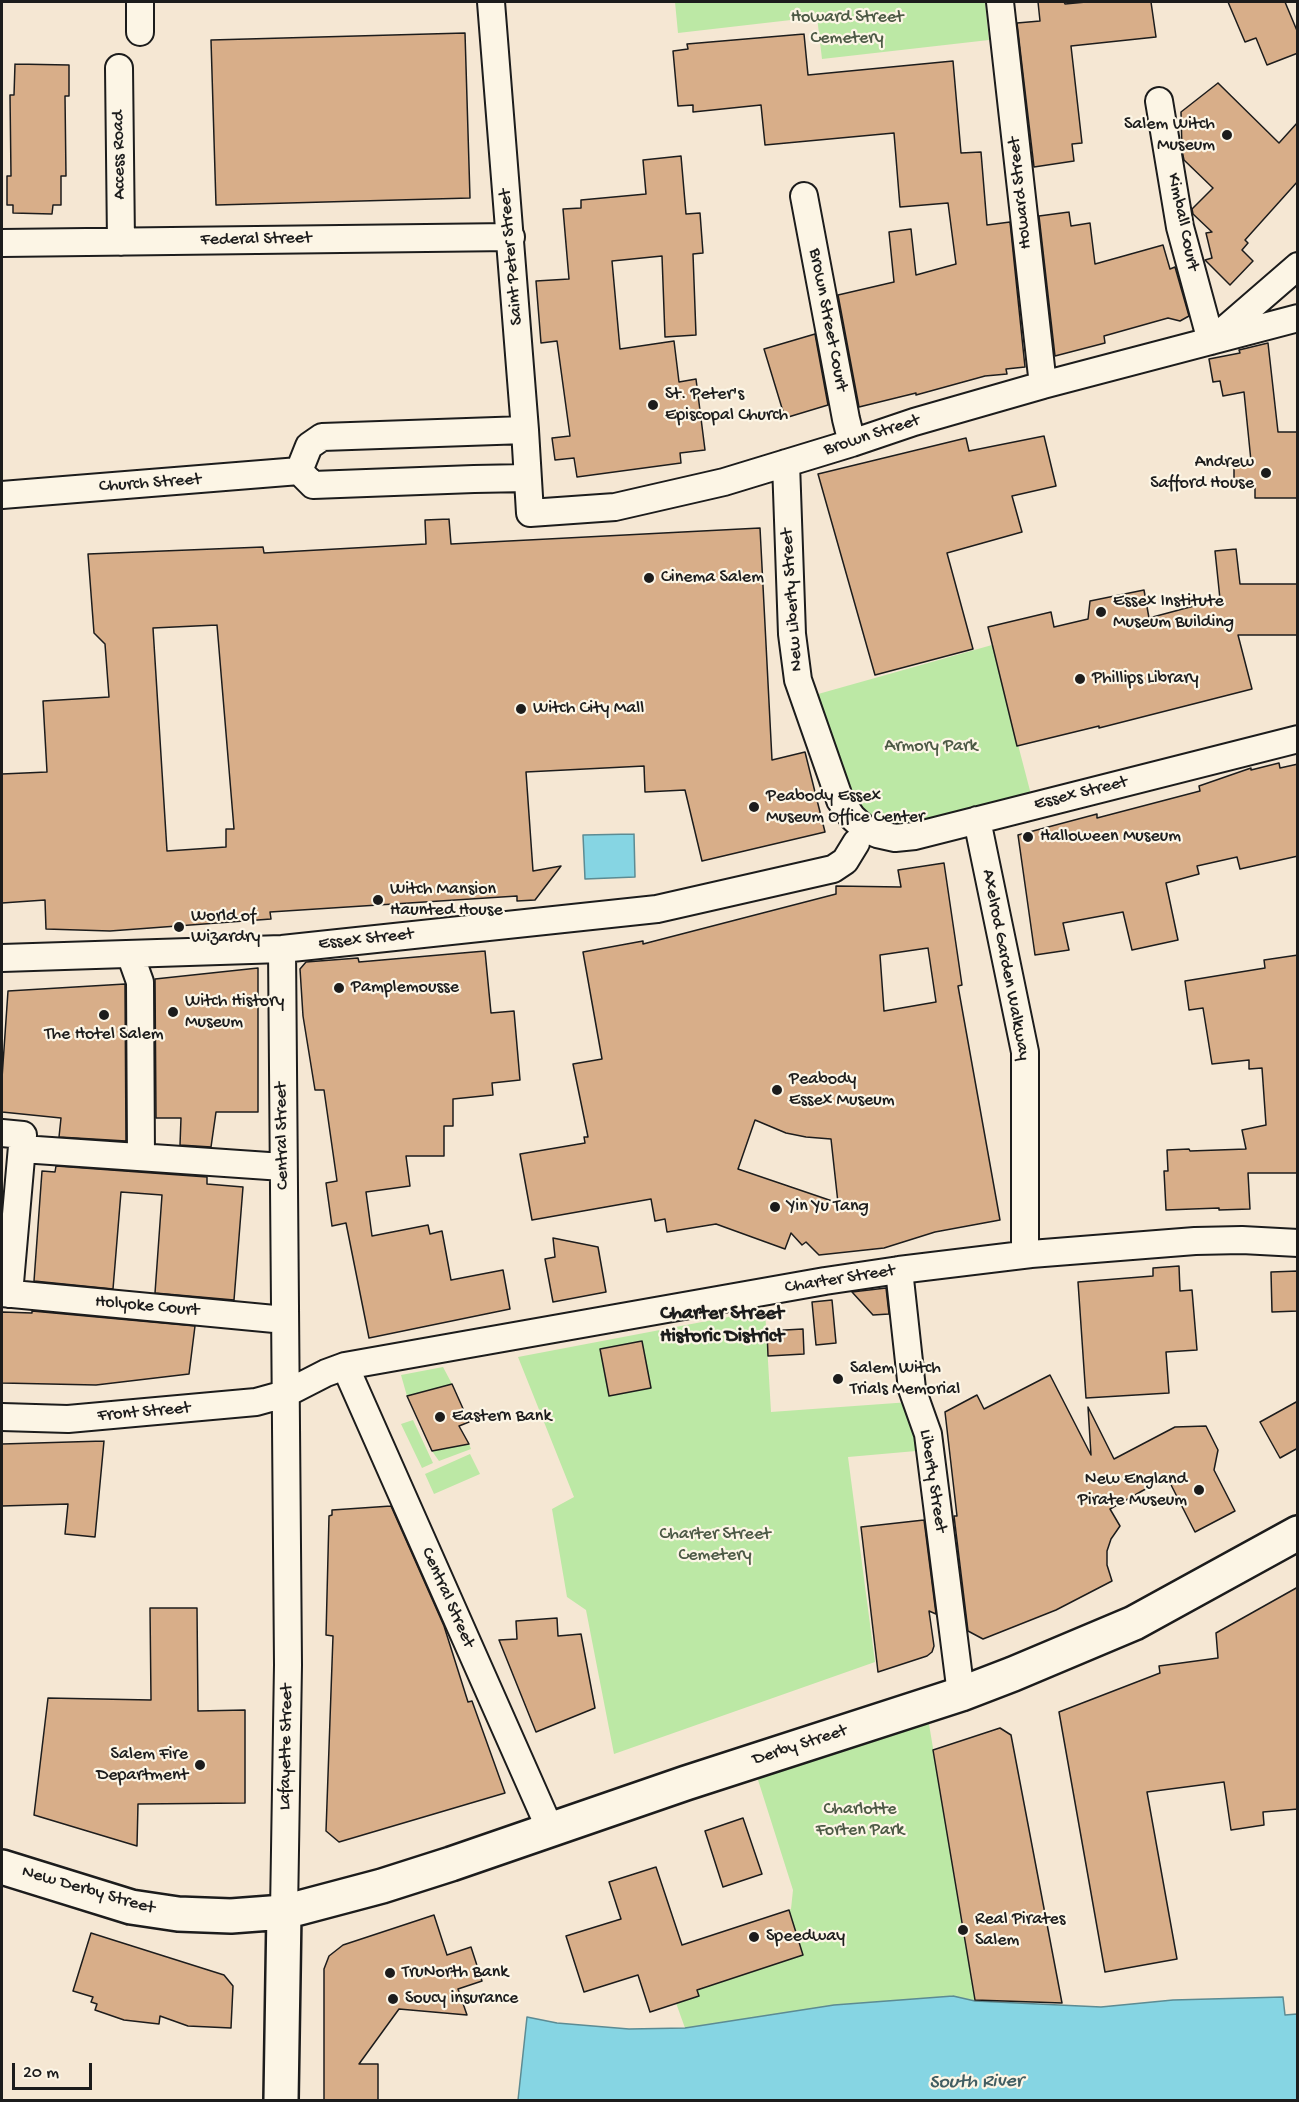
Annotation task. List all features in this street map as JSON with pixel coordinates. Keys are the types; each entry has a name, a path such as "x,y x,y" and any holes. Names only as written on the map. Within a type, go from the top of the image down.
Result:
{"main road":[{"name":"Derby Street","path":"284,1912 382,1886 686,1783 961,1694 1134,1623 1298,1533"},
{"name":"New Derby Street","path":"2,1866 131,1906 178,1914 231,1916 284,1912"},
{"name":"Lafayette Street","path":"280,2100 284,1912"}],"street":[{"path":"140,2 140,32"},
{"name":"Saint Peter Street","path":"491,2 511,237 530,513"},
{"name":"Howard Street","path":"1000,2 1043,385"},
{"name":"Access Road","path":"119,68 121,242"},
{"name":"Kimball Court","path":"1159,101 1180,226 1211,341"},
{"name":"Brown Street Court","path":"804,196 852,443"},
{"name":"Federal Street","path":"2,243 511,237"},
{"name":"Brown Street","path":"1211,341 1298,266"},
{"name":"Brown Street","path":"530,513 615,507 724,482 914,422 1043,385 1298,318"},
{"path":"525,430 322,437 309,446 299,471 313,485 527,478"},
{"name":"New Liberty Street","path":"786,463 792,623 798,680 840,800 852,817 860,836"},
{"name":"Church Street","path":"2,495 299,471"},
{"name":"Essex Street","path":"2,958 282,950 657,909 833,869 845,861 860,836 877,834 895,838 915,836 1298,740"},
{"name":"Axelrod Garden Walkway","path":"976,820 1025,1052 1025,1254"},
{"name":"Central Street","path":"282,950 285,1394"},
{"path":"130,954 140,982 141,1157"},
{"path":"2,1133 23,1135 5,1294"},
{"path":"22,1149 283,1167"},
{"name":"Charter Street","path":"285,1394 345,1366 825,1281 1025,1254 1195,1241 1242,1240 1298,1243"},
{"name":"Liberty Street","path":"899,1270 912,1389 928,1434 961,1694"},
{"name":"Holyoke Court","path":"5,1294 285,1320"},
{"name":"Central Street","path":"345,1366 550,1829"},
{"name":"Front Street","path":"2,1417 92,1418 225,1406 256,1402 285,1394"},
{"name":"Lafayette Street","path":"284,1912 288,1665 285,1394"}],"green space":[{"name":"Howard Street Cemetery","path":"675,2 985,2 989,40 822,59 817,17 678,33"},
{"name":"Armory Park","path":"992,645 1034,806 977,820 864,828 804,698"},
{"name":"Charter Street Cemetery","path":"765,1310 771,1412 910,1402 916,1451 848,1457 875,1662 614,1754 586,1610 567,1597 552,1509 574,1497 518,1357"},
{"path":"443,1367 452,1384 407,1396 401,1375"},
{"path":"413,1420 433,1463 422,1468 401,1424"},
{"path":"468,1441 471,1449 439,1461 432,1451"},
{"path":"470,1454 480,1474 434,1494 425,1474"},
{"name":"Charlotte Forten Park","path":"926,1706 975,2001 1101,2007 1173,2000 1283,1997 890,2100 629,2029 685,2028 676,2003 699,1996 682,1946 709,1936 724,1981 803,1955 789,1910 793,1890 752,1761"}],"water":[{"path":"634,834 635,877 585,879 583,835"},
{"name":"South River","path":"953,1996 975,2001 1101,2007 1173,2000 1283,1997 1285,2015 1297,2014 1297,2100 518,2100 527,2017 557,2023 629,2029 685,2028 834,2005"}],"building":[{"path":"1038,2 1064,2 1065,4 1151,2 1156,37 1071,46 1082,143 1072,144 1074,161 1034,167 1017,23 1040,21"},
{"path":"1228,2 1285,2 1298,33 1298,53 1267,65 1256,38 1245,42"},
{"path":"465,33 470,198 216,205 211,40"},
{"path":"804,34 808,75 953,61 961,153 981,152 987,225 1010,222 1025,367 1006,369 1007,374 985,376 916,395 916,393 859,407 838,295 894,282 889,232 911,229 916,275 956,264 948,203 900,207 894,133 765,145 761,105 693,112 693,105 678,106 673,51 688,49 687,44"},
{"path":"15,64 69,65 69,96 65,96 66,176 61,176 61,205 53,205 52,214 13,213 13,205 7,205 7,176 11,176 10,95 14,95"},
{"name":"Salem Witch Museum","path":"1218,83 1279,143 1298,122 1298,181 1245,240 1248,243 1242,250 1253,261 1230,285 1205,260 1212,258 1206,233 1212,232 1193,214 1192,209 1213,188 1184,160 1182,151 1181,112"},
{"path":"681,156 686,214 700,213 703,253 693,254 696,335 665,337 662,256 612,261 620,349 674,341 679,382 696,379 705,450 680,453 681,463 577,477 574,458 555,460 552,438 570,436 557,341 541,343 536,281 569,279 563,209 581,208 581,200 646,194 643,160"},
{"path":"1069,212 1071,226 1090,223 1095,264 1163,245 1170,269 1175,267 1189,316 1180,321 1168,318 1104,336 1105,343 1055,356 1039,216"},
{"path":"815,334 828,405 785,418 764,349"},
{"path":"1268,343 1278,432 1298,432 1298,498 1255,498 1255,485 1234,485 1234,461 1251,461 1244,392 1223,396 1220,381 1213,382 1209,359 1240,353 1239,350"},
{"path":"1044,436 1056,486 1012,496 1022,532 947,553 973,649 875,675 818,474 966,438 969,451"},
{"name":"Witch City Mall","path":"449,519 451,544 760,528 772,760 805,752 825,832 702,861 685,790 645,792 644,766 526,772 533,871 561,866 535,900 517,901 517,896 270,912 271,919 110,931 46,929 45,900 2,903 2,774 47,772 43,701 109,697 105,644 94,633 88,554 263,547 264,553 426,544 425,520","holes":["217,625 234,829 226,829 226,847 167,851 153,628"]},
{"path":"1236,549 1240,584 1298,584 1298,635 1238,635 1252,689 1099,728 1099,726 1017,746 988,627 1051,612 1054,627 1088,619 1090,601 1144,590 1149,618 1220,599 1215,551"},
{"path":"1279,763 1280,768 1298,764 1298,856 1240,869 1237,857 1197,866 1199,874 1166,883 1178,940 1132,950 1123,912 1063,923 1069,950 1035,955 1018,835 1097,814 1097,818 1200,791 1199,786 1251,768 1251,770"},
{"name":"Peabody Essex Museum","path":"944,863 962,985 958,986 1000,1220 935,1232 884,1248 819,1255 806,1242 802,1245 791,1233 785,1249 716,1224 667,1232 665,1219 655,1221 651,1199 532,1220 520,1154 585,1143 584,1137 588,1137 573,1064 602,1059 583,952 643,941 643,944 836,894 836,886 901,887 898,870","holes":["928,948 936,1002 884,1011 880,955","755,1120 786,1133 831,1139 838,1203 738,1169"]},
{"path":"485,951 491,1013 514,1011 520,1080 492,1083 493,1095 453,1099 453,1126 444,1126 444,1156 406,1156 410,1186 366,1192 372,1236 428,1225 430,1234 442,1231 451,1280 503,1270 510,1309 369,1338 346,1223 332,1226 326,1183 337,1181 324,1090 315,1090 303,1016 300,969 306,962 358,958 359,962"},
{"path":"1298,955 1298,1173 1248,1173 1250,1209 1166,1210 1164,1171 1168,1171 1167,1150 1246,1149 1242,1130 1266,1125 1262,1068 1249,1069 1249,1060 1212,1064 1203,1008 1189,1010 1185,981 1265,968 1264,960"},
{"path":"258,968 258,1112 216,1112 211,1147 180,1145 181,1118 156,1118 155,979"},
{"path":"125,984 126,1141 59,1137 61,1118 2,1112 8,991"},
{"path":"56,1166 207,1177 207,1184 243,1187 234,1300 155,1293 162,1195 121,1192 113,1289 34,1281 42,1171 55,1172"},
{"path":"553,1238 598,1247 606,1292 553,1302 545,1259 555,1257"},
{"path":"1179,1266 1180,1291 1192,1290 1197,1350 1166,1352 1169,1393 1086,1398 1078,1282 1153,1276 1153,1268"},
{"path":"1298,1271 1298,1311 1272,1312 1271,1272"},
{"path":"886,1288 889,1314 873,1315 852,1292"},
{"path":"832,1300 836,1343 816,1345 812,1302"},
{"path":"32,1311 195,1326 189,1374 96,1385 2,1383 2,1312 32,1313"},
{"path":"803,1329 804,1354 768,1356 767,1331"},
{"path":"642,1341 651,1388 609,1396 600,1349"},
{"path":"1050,1375 1091,1455 1088,1407 1114,1459 1175,1427 1206,1426 1218,1450 1214,1470 1235,1511 1195,1532 1167,1477 1110,1509 1120,1526 1111,1539 1107,1551 1107,1565 1112,1581 1056,1610 983,1639 968,1631 954,1516 957,1516 945,1412 977,1395 984,1409"},
{"path":"452,1384 469,1422 459,1426 469,1444 432,1451 407,1396"},
{"path":"1298,1401 1298,1448 1280,1458 1260,1422"},
{"path":"104,1441 95,1537 65,1534 68,1504 2,1506 2,1444"},
{"path":"391,1506 444,1626 468,1702 472,1701 505,1793 339,1842 326,1831 333,1636 326,1635 329,1516 332,1515 332,1510"},
{"path":"924,1520 936,1614 929,1611 934,1646 932,1652 927,1656 878,1672 861,1527"},
{"path":"1298,1587 1298,1809 1263,1812 1264,1825 1231,1830 1224,1782 1147,1792 1177,1959 1105,1972 1059,1712 1160,1673 1159,1666 1218,1658 1216,1633"},
{"path":"150,1608 197,1608 198,1711 245,1710 245,1803 138,1804 137,1846 34,1815 48,1698 151,1700"},
{"path":"557,1618 558,1636 581,1634 595,1708 536,1732 499,1640 517,1639 516,1621"},
{"path":"1000,1728 1011,1735 1062,2003 975,2000 933,1750"},
{"path":"743,1818 762,1874 723,1887 705,1831"},
{"path":"656,1867 682,1945 789,1910 803,1955 697,1990 699,1996 650,2012 638,1975 584,1992 566,1936 621,1919 609,1882"},
{"name":"Soucy insurance","path":"434,1915 447,1955 471,1947 482,1981 458,1989 467,2015 399,2009 359,2064 378,2064 378,2100 324,2100 324,1969 329,1956 343,1945"},
{"path":"91,1933 224,1975 233,1986 231,2028 188,2026 160,2016 159,2024 124,2020 95,2010 97,2004 91,2002 93,1997 73,1991"}],"place":[{"name":"Salem Witch Museum","path":"1227,135"},
{"name":"St. Peter's Episcopal Church","path":"653,405"},
{"name":"Andrew Safford House","path":"1266,473"},
{"name":"Cinema Salem","path":"649,578"},
{"name":"Essex Institute Museum Building","path":"1101,612"},
{"name":"Phillips Library","path":"1080,679"},
{"name":"Witch City Mall","path":"521,709"},
{"name":"Peabody Essex Museum Office Center","path":"754,807"},
{"name":"Halloween Museum","path":"1028,837"},
{"name":"Witch Mansion Haunted House","path":"378,900"},
{"name":"World of Wizardry","path":"179,927"},
{"name":"Pamplemousse","path":"339,988"},
{"name":"Witch History Museum","path":"173,1012"},
{"name":"The Hotel Salem","path":"104,1015"},
{"name":"Peabody Essex Museum","path":"777,1090"},
{"name":"Yin Yu Tang","path":"775,1207"},
{"name":"Salem Witch Trials Memorial","path":"838,1379"},
{"name":"Eastern Bank","path":"440,1417"},
{"name":"New England Pirate Museum","path":"1199,1490"},
{"name":"Salem Fire Department","path":"200,1765"},
{"name":"Real Pirates Salem","path":"963,1930"},
{"name":"Speedway","path":"754,1937"},
{"name":"TruNorth Bank","path":"390,1973"},
{"name":"Soucy insurance","path":"393,1999"}],"district":[{"name":"Charter Street Historic District","path":"722,1326"}]}
